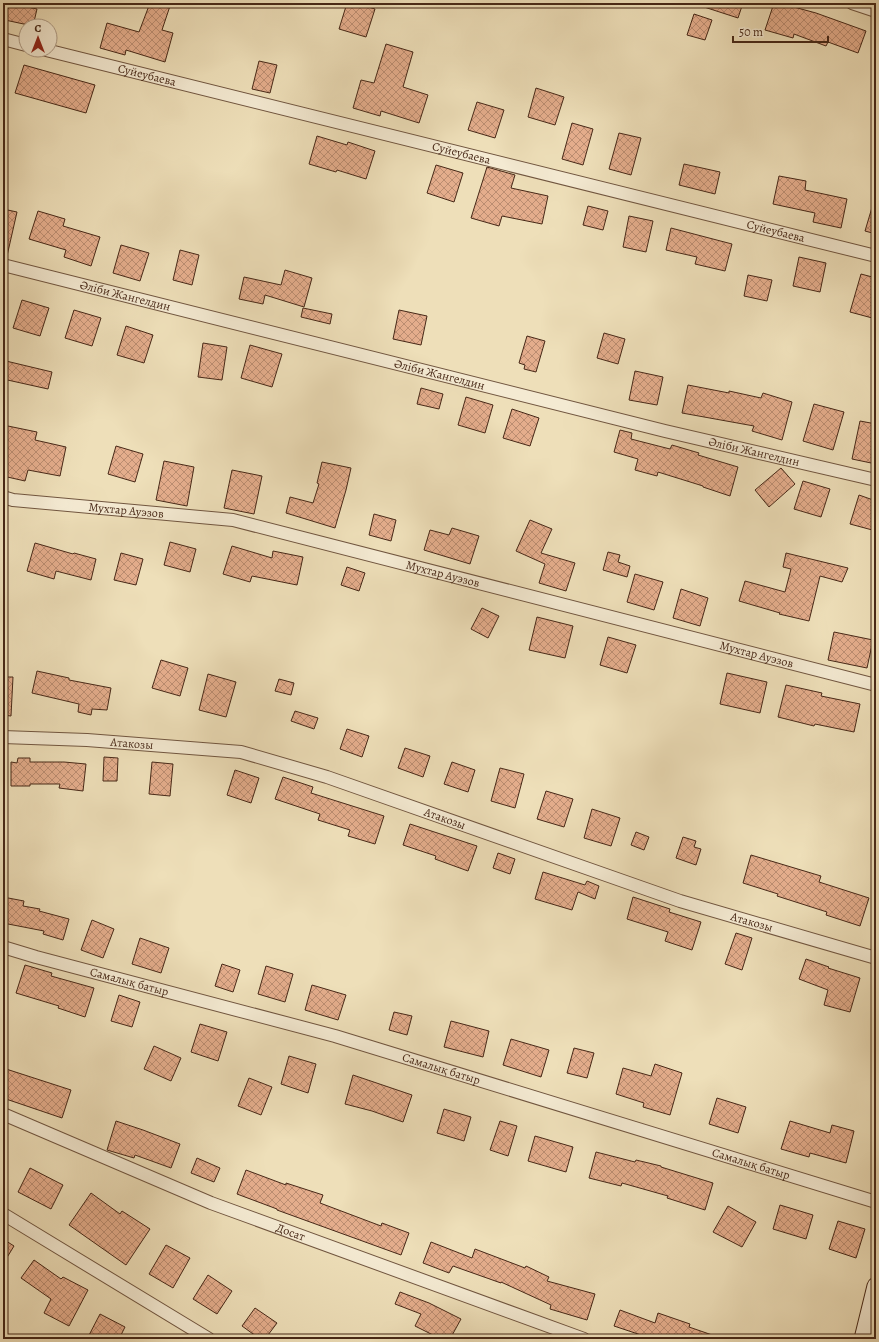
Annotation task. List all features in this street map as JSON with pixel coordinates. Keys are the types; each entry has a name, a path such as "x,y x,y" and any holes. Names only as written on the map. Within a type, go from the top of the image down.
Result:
{"street":[{"path":"852,3 876,12"},
{"path":"3,39 18,43"},
{"name":"Суйеубаева","path":"58,53 876,256"},
{"name":"Әліби Жангелдин","path":"3,265 665,431 876,480"},
{"name":"Мухтар Ауэзов","path":"3,497 13,500 233,520 876,685"},
{"name":"Атакозы","path":"3,737 87,740 241,752 327,777 680,901 876,958"},
{"name":"Самалық батыр","path":"3,947 335,1036 876,1202"},
{"name":"Досат","path":"3,1114 211,1203 584,1339"},
{"path":"3,1214 209,1339"},
{"path":"863,1339 876,1286"}],"building":[{"path":"9,3 37,9 35,18 18,18 18,23 5,20"},
{"path":"150,3 171,3 162,30 173,33 165,62 126,50 125,55 100,48 107,23 139,32"},
{"path":"347,3 355,3 375,9 366,37 339,29"},
{"path":"698,3 743,3 738,18 698,5"},
{"path":"774,3 816,13 866,31 858,53 828,42 826,46 794,34 793,38 765,30"},
{"path":"694,14 712,20 705,40 687,35"},
{"path":"386,44 413,52 403,87 428,95 419,123 381,111 380,116 353,108 361,80 374,83"},
{"path":"259,61 277,65 270,93 252,89"},
{"path":"24,65 95,85 86,113 15,93"},
{"path":"536,88 564,97 555,125 528,117"},
{"path":"477,102 504,110 495,138 468,130"},
{"path":"572,123 593,129 583,165 562,159"},
{"path":"619,133 641,138 631,175 609,169"},
{"path":"317,136 347,145 348,142 375,151 366,179 337,170 336,172 309,164"},
{"path":"684,164 720,172 715,194 679,185"},
{"path":"436,165 463,173 454,202 427,193"},
{"path":"487,167 515,175 511,188 548,196 542,224 502,216 499,226 471,218"},
{"path":"779,176 806,181 805,190 847,199 841,228 813,222 815,213 773,204"},
{"path":"873,204 876,205 876,234 865,231"},
{"path":"588,206 608,211 603,230 583,225"},
{"path":"3,209 17,212 7,256 3,255"},
{"path":"38,211 65,219 63,226 100,237 91,266 64,257 66,250 29,239"},
{"path":"629,216 653,221 646,252 623,247"},
{"path":"671,228 732,244 725,271 695,264 697,257 666,250"},
{"path":"121,245 149,253 140,281 113,273"},
{"path":"180,250 199,255 192,285 173,280"},
{"path":"799,257 826,263 820,292 793,286"},
{"path":"285,270 312,278 304,307 265,295 263,304 239,299 244,277 281,285"},
{"path":"861,274 876,278 876,319 850,312"},
{"path":"748,275 772,280 767,301 744,296"},
{"path":"22,300 49,308 40,336 13,328"},
{"path":"303,308 332,314 330,324 301,317"},
{"path":"74,310 101,318 92,346 65,338"},
{"path":"399,310 427,316 421,345 393,339"},
{"path":"126,326 153,335 144,363 117,355"},
{"path":"604,333 625,339 618,364 597,358"},
{"path":"527,336 545,341 536,372 524,369 525,365 519,363"},
{"path":"203,343 227,347 222,380 198,377"},
{"path":"250,345 282,354 272,387 241,378"},
{"path":"6,361 52,372 48,389 3,379"},
{"path":"635,371 663,377 657,405 629,400"},
{"path":"688,385 729,393 729,391 761,398 763,393 792,402 782,440 752,431 754,426 682,413"},
{"path":"421,388 443,394 439,409 417,404"},
{"path":"466,397 493,405 485,433 458,425"},
{"path":"814,404 844,412 833,450 803,441"},
{"path":"512,409 539,418 530,446 503,438"},
{"path":"860,421 876,424 876,464 852,459"},
{"path":"3,425 37,432 35,440 66,447 60,476 28,470 25,481 3,476"},
{"path":"620,430 632,433 631,439 670,449 672,445 699,453 698,455 738,467 730,496 658,472 657,476 635,470 638,459 614,452"},
{"path":"116,446 143,454 135,482 108,474"},
{"path":"164,461 194,467 187,506 156,500"},
{"path":"322,462 351,468 335,528 286,513 290,497 313,503 319,484 317,483"},
{"path":"781,468 795,484 769,507 755,490"},
{"path":"232,470 262,476 254,514 224,508"},
{"path":"803,481 830,489 821,517 794,509"},
{"path":"859,495 876,501 876,531 850,524"},
{"path":"374,514 396,520 391,541 369,535"},
{"path":"530,520 552,529 541,553 575,563 566,591 539,583 545,564 516,551"},
{"path":"452,528 479,536 470,564 424,550 430,530 449,535"},
{"path":"170,542 196,549 190,572 164,565"},
{"path":"35,543 96,559 91,580 56,571 54,579 27,571"},
{"path":"232,546 272,558 273,551 303,557 297,585 252,576 250,582 223,574"},
{"path":"608,552 620,555 618,562 630,566 627,577 603,570"},
{"path":"121,553 143,559 136,585 114,580"},
{"path":"786,553 848,568 842,582 820,576 809,621 779,614 780,613 739,601 745,581 785,592 791,569 783,567"},
{"path":"347,567 365,573 359,591 341,585"},
{"path":"635,574 663,582 654,610 627,602"},
{"path":"681,589 708,598 700,626 673,618"},
{"path":"482,608 499,616 488,638 471,629"},
{"path":"537,617 573,626 565,658 529,650"},
{"path":"834,632 873,640 867,668 828,660"},
{"path":"608,637 636,645 627,673 600,665"},
{"path":"161,660 188,668 180,696 152,688"},
{"path":"37,671 69,678 69,680 111,688 107,710 92,709 91,715 78,712 79,704 32,693"},
{"path":"727,673 767,682 760,713 720,704"},
{"path":"208,674 236,682 226,717 199,710"},
{"path":"3,677 13,677 11,716 3,715"},
{"path":"279,679 294,683 291,695 275,691"},
{"path":"786,685 822,693 821,696 860,704 854,732 815,724 814,726 778,717"},
{"path":"295,711 318,718 314,729 291,721"},
{"path":"347,729 369,736 362,757 340,749"},
{"path":"405,748 430,756 423,777 398,768"},
{"path":"104,757 118,758 117,781 103,781"},
{"path":"18,758 30,758 30,762 64,762 86,764 83,791 59,788 60,784 30,784 30,786 11,786 11,762 17,763"},
{"path":"152,762 173,764 170,796 149,794"},
{"path":"452,762 475,770 468,792 444,784"},
{"path":"500,768 524,774 515,808 491,801"},
{"path":"235,770 259,778 251,803 227,795"},
{"path":"283,777 313,787 311,793 384,816 375,844 348,836 350,830 318,820 320,814 275,799"},
{"path":"546,791 573,799 564,827 537,819"},
{"path":"592,809 620,818 611,846 584,838"},
{"path":"410,824 477,846 468,871 435,859 436,856 403,845"},
{"path":"636,832 649,837 644,850 631,845"},
{"path":"683,837 696,841 694,847 701,849 696,865 676,858"},
{"path":"498,853 515,859 510,874 493,868"},
{"path":"751,855 821,876 819,882 869,898 860,926 826,915 827,912 743,883"},
{"path":"543,872 585,885 587,881 599,886 595,899 578,892 572,910 535,899"},
{"path":"3,897 24,901 23,906 40,909 39,911 69,919 63,940 43,934 44,931 3,923"},
{"path":"633,897 670,909 669,912 701,922 692,950 665,941 668,932 627,919"},
{"path":"92,920 114,929 103,958 81,950"},
{"path":"736,933 752,938 742,970 725,964"},
{"path":"140,938 169,948 161,973 132,964"},
{"path":"806,959 860,978 850,1012 824,1005 828,990 799,979"},
{"path":"222,964 240,970 233,992 215,986"},
{"path":"25,965 52,973 51,976 94,988 85,1017 58,1008 59,1006 16,993"},
{"path":"266,966 293,974 285,1002 258,994"},
{"path":"312,985 346,995 338,1020 305,1010"},
{"path":"119,995 140,1002 132,1027 111,1021"},
{"path":"394,1012 412,1016 407,1035 389,1030"},
{"path":"451,1021 489,1031 483,1057 444,1047"},
{"path":"200,1024 227,1032 218,1061 191,1052"},
{"path":"511,1039 549,1050 541,1077 503,1065"},
{"path":"154,1046 181,1058 171,1081 144,1069"},
{"path":"574,1048 594,1053 587,1078 567,1073"},
{"path":"289,1056 316,1064 308,1093 281,1084"},
{"path":"655,1064 682,1073 670,1115 643,1107 644,1103 616,1094 623,1068 651,1076"},
{"path":"3,1068 71,1090 62,1118 3,1098"},
{"path":"353,1075 412,1095 403,1122 372,1111 345,1104"},
{"path":"249,1078 272,1087 261,1115 238,1106"},
{"path":"717,1098 746,1107 738,1133 709,1124"},
{"path":"444,1109 471,1117 464,1141 437,1133"},
{"path":"116,1121 180,1144 171,1168 135,1155 134,1158 107,1150"},
{"path":"500,1121 517,1126 508,1156 490,1150"},
{"path":"790,1121 830,1133 832,1125 854,1131 846,1163 810,1153 809,1157 781,1149"},
{"path":"535,1136 573,1147 566,1172 528,1161"},
{"path":"596,1152 635,1162 636,1160 661,1166 713,1183 705,1210 667,1198 668,1196 622,1183 621,1186 589,1178"},
{"path":"197,1158 220,1168 214,1182 191,1173"},
{"path":"30,1168 63,1185 51,1209 18,1192"},
{"path":"246,1170 286,1185 286,1183 323,1195 320,1203 381,1226 382,1223 409,1233 401,1255 237,1194"},
{"path":"91,1193 120,1214 122,1211 150,1229 126,1265 69,1225"},
{"path":"780,1205 813,1215 806,1239 773,1229"},
{"path":"728,1206 756,1222 742,1247 713,1232"},
{"path":"838,1221 865,1229 856,1258 829,1249"},
{"path":"3,1239 14,1246 3,1264"},
{"path":"431,1242 472,1258 475,1249 525,1268 526,1266 549,1277 547,1281 595,1294 587,1320 550,1309 551,1305 501,1282 453,1266 449,1273 423,1263"},
{"path":"166,1245 190,1258 173,1288 149,1274"},
{"path":"34,1260 61,1279 63,1277 88,1290 69,1326 44,1313 51,1299 21,1278"},
{"path":"208,1275 232,1291 217,1314 193,1299"},
{"path":"400,1292 429,1303 461,1319 450,1339 441,1339 415,1326 421,1314 395,1304"},
{"path":"255,1308 277,1323 265,1339 260,1339 242,1326"},
{"path":"620,1310 655,1323 658,1313 690,1324 689,1327 718,1337 718,1339 653,1339 614,1326"},
{"path":"100,1314 125,1327 119,1339 87,1339"}]}
